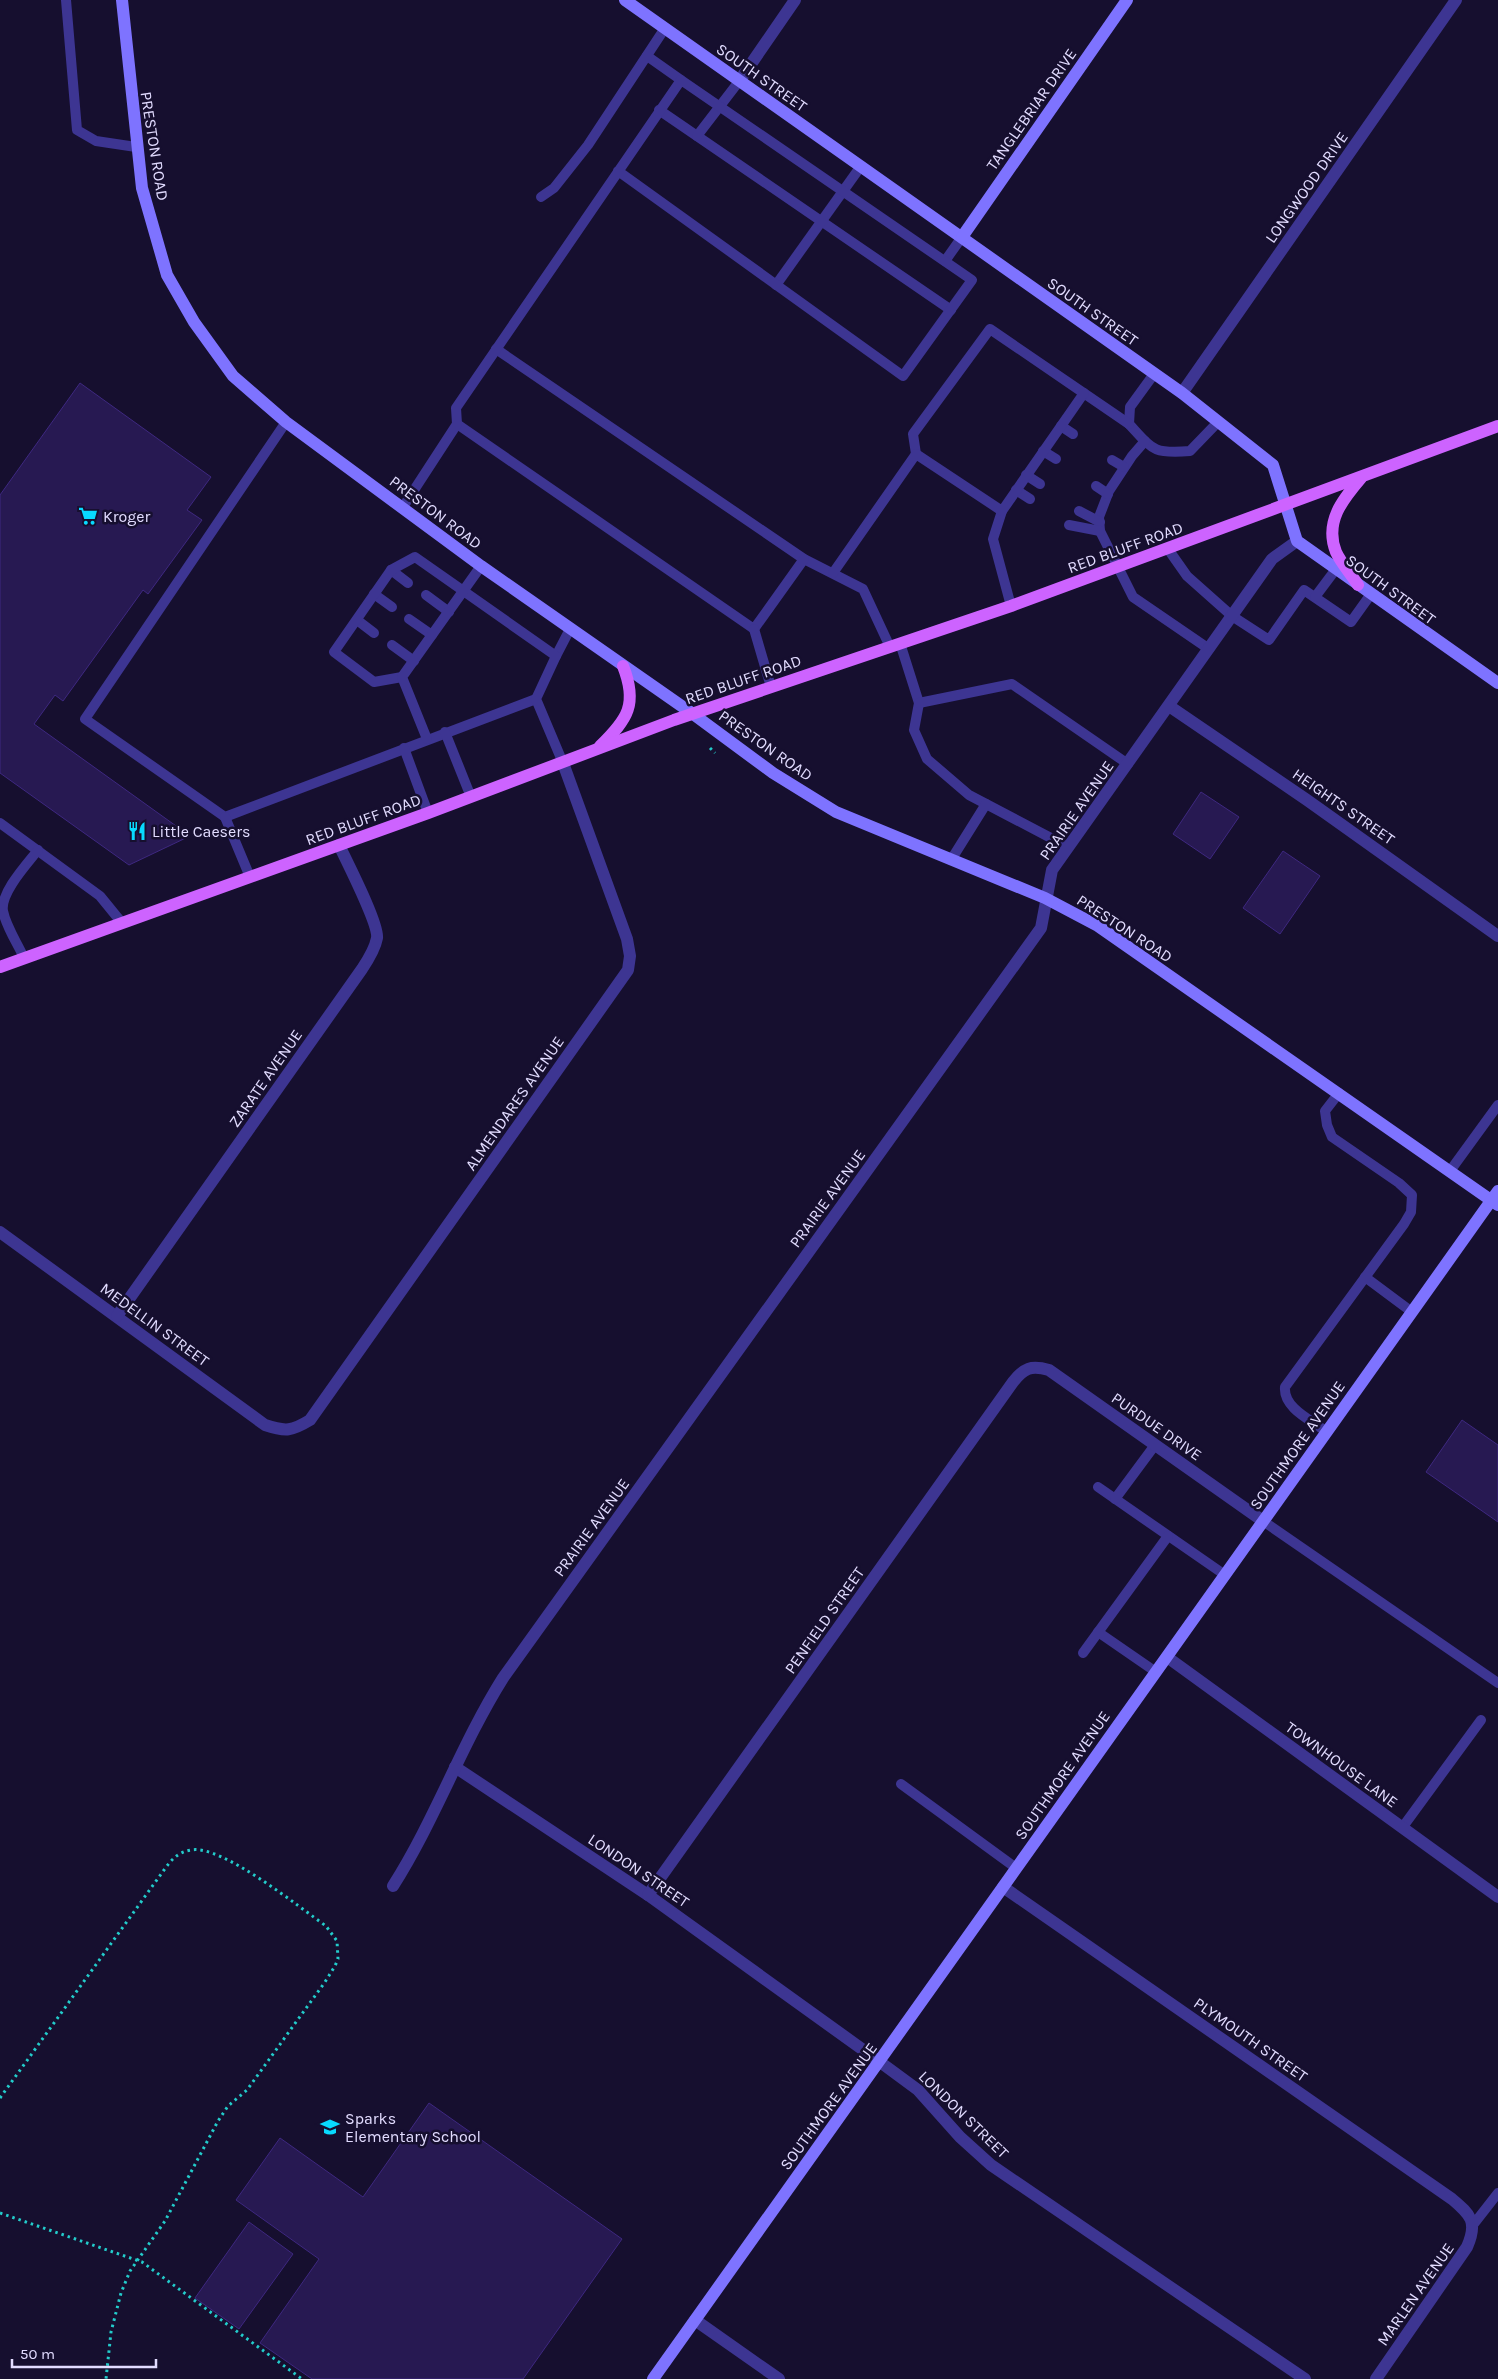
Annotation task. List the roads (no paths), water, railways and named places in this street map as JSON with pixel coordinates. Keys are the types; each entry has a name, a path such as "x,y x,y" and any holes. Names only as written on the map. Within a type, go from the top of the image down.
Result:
{"main road":[{"name":"PRESTON ROAD","path":"122,0 136,147 142,188 167,275 194,322 233,376 286,422 481,566 773,773 836,812 1045,898 1098,926 1450,1171 1496,1199"},
{"name":"SOUTH STREET","path":"625,0 1182,394 1273,465 1297,541 1498,684"},
{"name":"TANGLEBRIAR DRIVE","path":"962,238 1127,0"},
{"name":"RED BLUFF ROAD","path":"0,967 428,813 692,714 1011,606 1498,426"},
{"path":"1358,584 1336,551 1333,525 1340,503 1362,477"},
{"path":"595,751 620,726 629,706 631,685 623,666"},
{"name":"SOUTHMORE AVENUE","path":"653,2379 1412,1312 1496,1199"}],"street":[{"path":"740,80 796,0"},
{"name":"LONGWOOD DRIVE","path":"1182,394 1456,0"},
{"name":"PRAIRIE AVENUE","path":"393,1886 417,1849 486,1705 503,1678 1040,928 1052,870 1068,847 1272,559 1297,541"},
{"name":"HEIGHTS STREET","path":"1169,706 1307,800 1498,936"},
{"name":"ALMENDARES AVENUE","path":"296,1428 310,1420 628,970 630,956 627,939 563,763"},
{"name":"ZARATE AVENUE","path":"117,1316 362,970 372,952 377,937 372,918 339,845"},
{"name":"MEDELLIN STREET","path":"0,1232 265,1425 281,1430 296,1428"},
{"name":"PURDUE DRIVE","path":"1029,1367 1038,1366 1049,1370 1263,1521"},
{"name":"PENFIELD STREET","path":"648,1895 1012,1382 1021,1372 1029,1367"},
{"name":"TOWNHOUSE LANE","path":"1167,1657 1498,1897"},
{"name":"LONDON STREET","path":"455,1767 648,1895 918,2090 960,2137 990,2165 1305,2379"},
{"name":"PLYMOUTH STREET","path":"1003,1887 1452,2199 1467,2211 1473,2225"},
{"name":"MARLEN AVENUE","path":"1376,2379 1467,2247 1473,2225"},
{"path":"695,2320 779,2379"}],"lane":[{"path":"66,0 77,130 96,141 136,147"},
{"path":"541,197 554,188 588,145 665,28"},
{"path":"618,171 903,376 972,280 647,56"},
{"path":"403,508 457,424 456,408 681,80"},
{"path":"697,136 740,80"},
{"path":"659,110 951,310"},
{"path":"776,285 861,166"},
{"path":"945,261 962,238"},
{"path":"833,574 916,454 913,434 990,329 1129,424 1150,446 1165,453 1190,451 1218,422"},
{"path":"496,349 804,560 863,588 895,645 919,703 914,730 927,759 969,795 1068,847"},
{"path":"1129,424 1130,407 1154,374"},
{"path":"1011,606 993,539 1002,511 1084,393"},
{"path":"250,877 225,817 85,719 286,422"},
{"path":"457,424 754,629 771,687"},
{"path":"1061,426 1073,434"},
{"path":"1145,441 1124,467 1108,494 1099,517 1100,527 1117,567 1133,596 1209,649"},
{"path":"1043,451 1056,459"},
{"path":"916,454 1002,511"},
{"path":"1112,460 1124,467"},
{"path":"1026,476 1040,484"},
{"path":"1096,486 1108,494"},
{"path":"1016,490 1030,499"},
{"path":"1079,511 1100,527"},
{"path":"1069,525 1100,527"},
{"path":"1168,549 1187,576 1232,616 1269,640 1304,590 1351,622 1371,594"},
{"path":"481,566 464,592 402,677 374,682 334,652 391,570 415,556 464,592 556,656"},
{"path":"754,629 804,560"},
{"path":"1315,597 1336,569"},
{"path":"391,570 408,582"},
{"path":"374,594 392,607"},
{"path":"426,595 449,612"},
{"path":"409,619 432,635"},
{"path":"357,620 374,633"},
{"path":"225,817 536,699 570,629"},
{"path":"392,645 414,661"},
{"path":"402,677 427,739"},
{"path":"919,703 1012,684 1128,764"},
{"path":"536,699 563,763"},
{"path":"445,732 471,797"},
{"path":"404,748 428,813"},
{"path":"951,860 986,804"},
{"path":"0,823 100,896 122,923"},
{"path":"24,958 4,912 4,903 9,889 38,850"},
{"path":"1327,1432 1288,1403 1284,1396 1285,1387 1408,1218 1411,1212 1412,1195 1399,1183 1332,1136 1327,1125 1325,1110 1339,1093"},
{"path":"1450,1171 1498,1105"},
{"path":"1489,1117 1498,1124"},
{"path":"1365,1277 1412,1312"},
{"path":"1115,1499 1155,1444"},
{"path":"1098,1487 1225,1575"},
{"path":"1263,1521 1498,1683"},
{"path":"1083,1653 1168,1536"},
{"path":"1098,1632 1156,1672"},
{"path":"1402,1828 1481,1720"},
{"path":"901,1784 1016,1868"},
{"path":"1473,2225 1498,2193"}],"place":[{"name":"Kroger","path":"88,516"},
{"name":"Little Caesers","path":"137,831"},
{"name":"Sparks Elementary School","path":"330,2127"}]}
